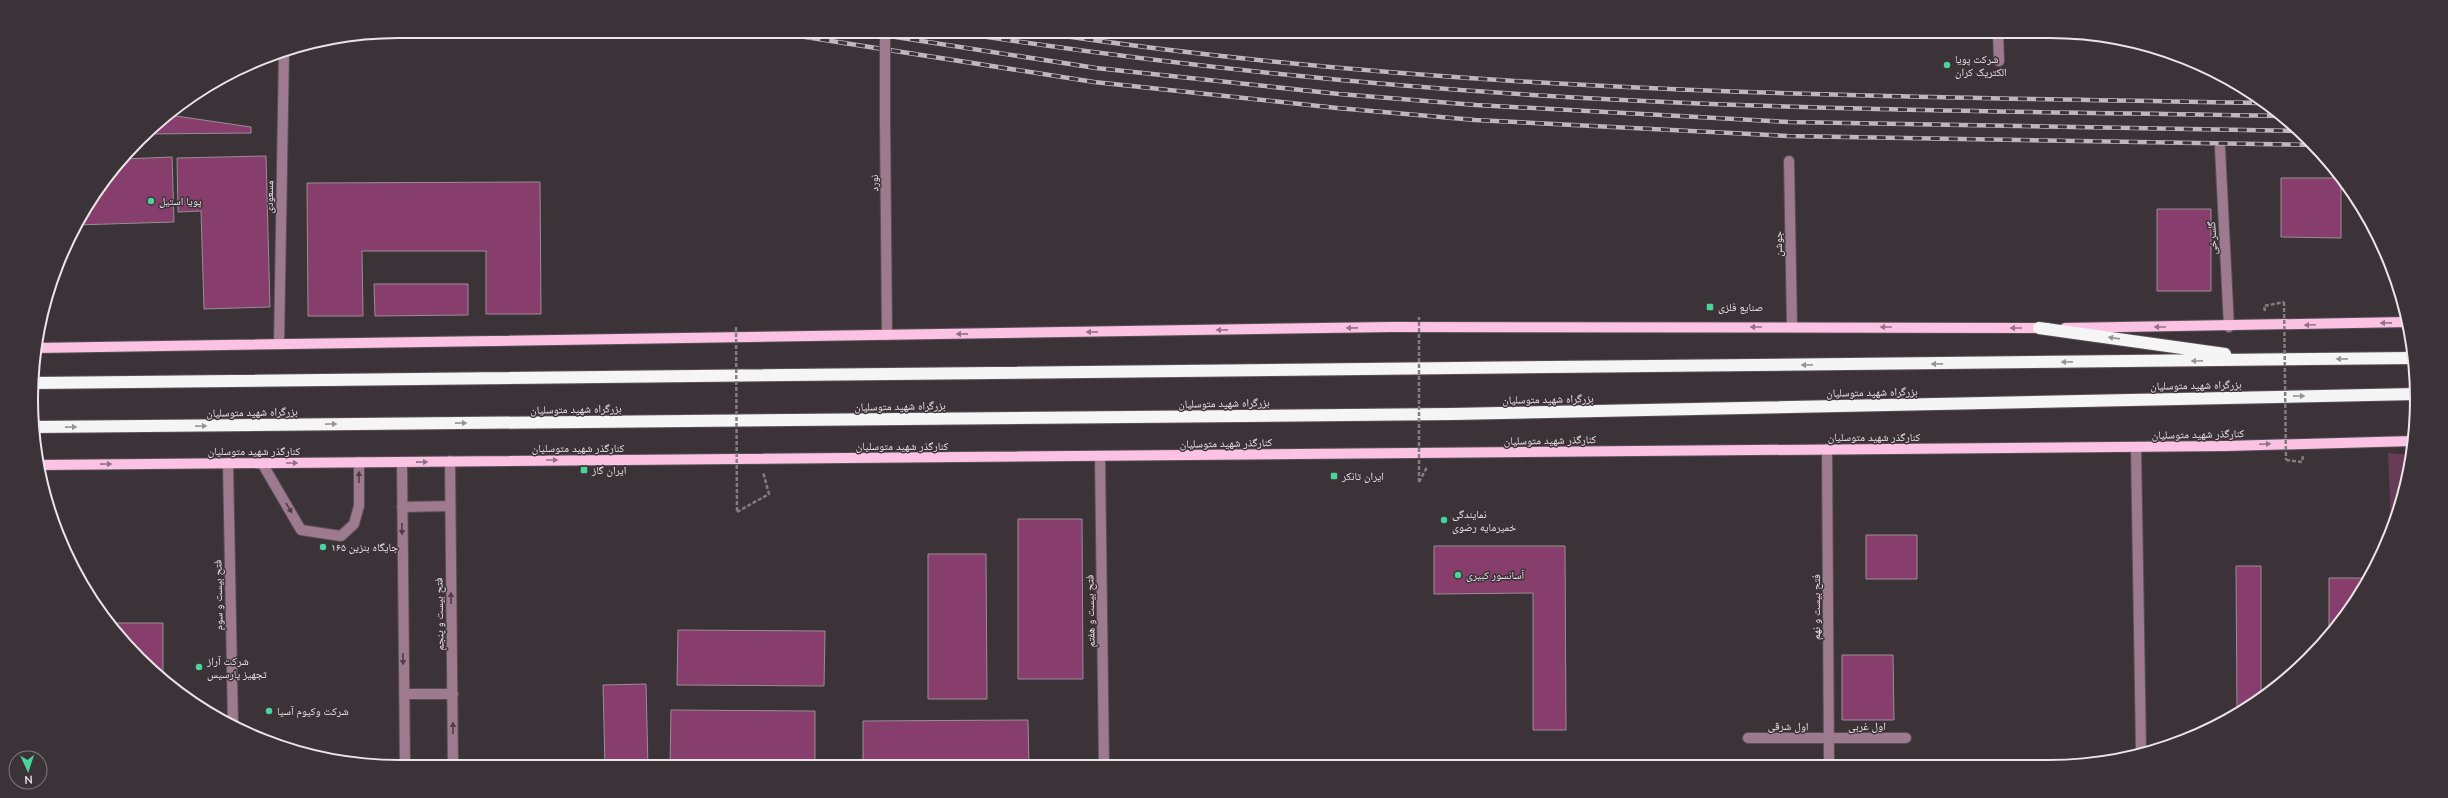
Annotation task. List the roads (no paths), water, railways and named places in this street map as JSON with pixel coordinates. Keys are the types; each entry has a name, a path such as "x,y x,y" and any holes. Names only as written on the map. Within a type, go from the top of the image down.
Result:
{"highway":[{"path":"2039,328 2264,360"},
{"path":"39,383 2408,358"},
{"name":"بزرگراه شهید متوسلیان","path":"39,427 1452,414 2410,394"}],"main road":[{"path":"42,348 1391,327 2039,328 2229,327 2402,322"},
{"name":"کنارگذر شهید متوسلیان","path":"44,465 2136,447 2407,441"}],"street":[{"name":"نورد","path":"886,38 885,120 888,335"},
{"path":"1998,38 1998,61"},
{"name":"مسعودی","path":"279,344 284,57"},
{"name":"گلسرخی","path":"2220,148 2229,327"},
{"name":"جوشن","path":"1789,161 1792,327"},
{"path":"2136,447 2141,748"},
{"name":"فتح بیست و نهم","path":"1827,449 1828,760"},
{"name":"فتح بیست و هفتم","path":"1100,456 1104,760"},
{"name":"فتح بیست و پنجم","path":"450,461 449,506 453,760"},
{"path":"262,463 302,530 341,536 354,524 359,506 359,462"},
{"path":"402,462 405,760"},
{"name":"فتح بیست و سوم","path":"228,463 233,720"},
{"path":"402,507 449,506"},
{"path":"404,694 453,694"},
{"name":"اول شرقی","path":"1748,738 1828,738"},
{"name":"اول غربی","path":"1828,738 1906,738"}],"railway":[{"path":"812,38 1094,82 1337,108 1475,120 1788,136 2305,145"},
{"path":"902,38 1096,68 1339,94 1476,105 1789,122 2290,131"},
{"path":"993,38 1200,65 1369,83 1454,90 1623,100 1787,107 2272,116"},
{"path":"1082,38 1185,52 1339,68 1493,80 1802,94 2255,103"}],"place":[{"name":"شرکت پویا الکتریک کران","path":"1947,65"},
{"name":"پویا استیل","path":"151,201"},
{"name":"صنایع فلزی","path":"1710,307"},
{"name":"ایران گاز","path":"584,470"},
{"name":"ایران تانکر","path":"1334,476"},
{"name":"نمایندگی خمیرمایه رضوی","path":"1444,520"},
{"name":"جایگاه بنزین ۱۶۵","path":"323,547"},
{"name":"آسانسور کبیری","path":"1458,575"},
{"name":"شرکت آراز تجهیز پارسیس","path":"199,667"},
{"name":"شرکت وکیوم آسیا","path":"269,711"}]}
